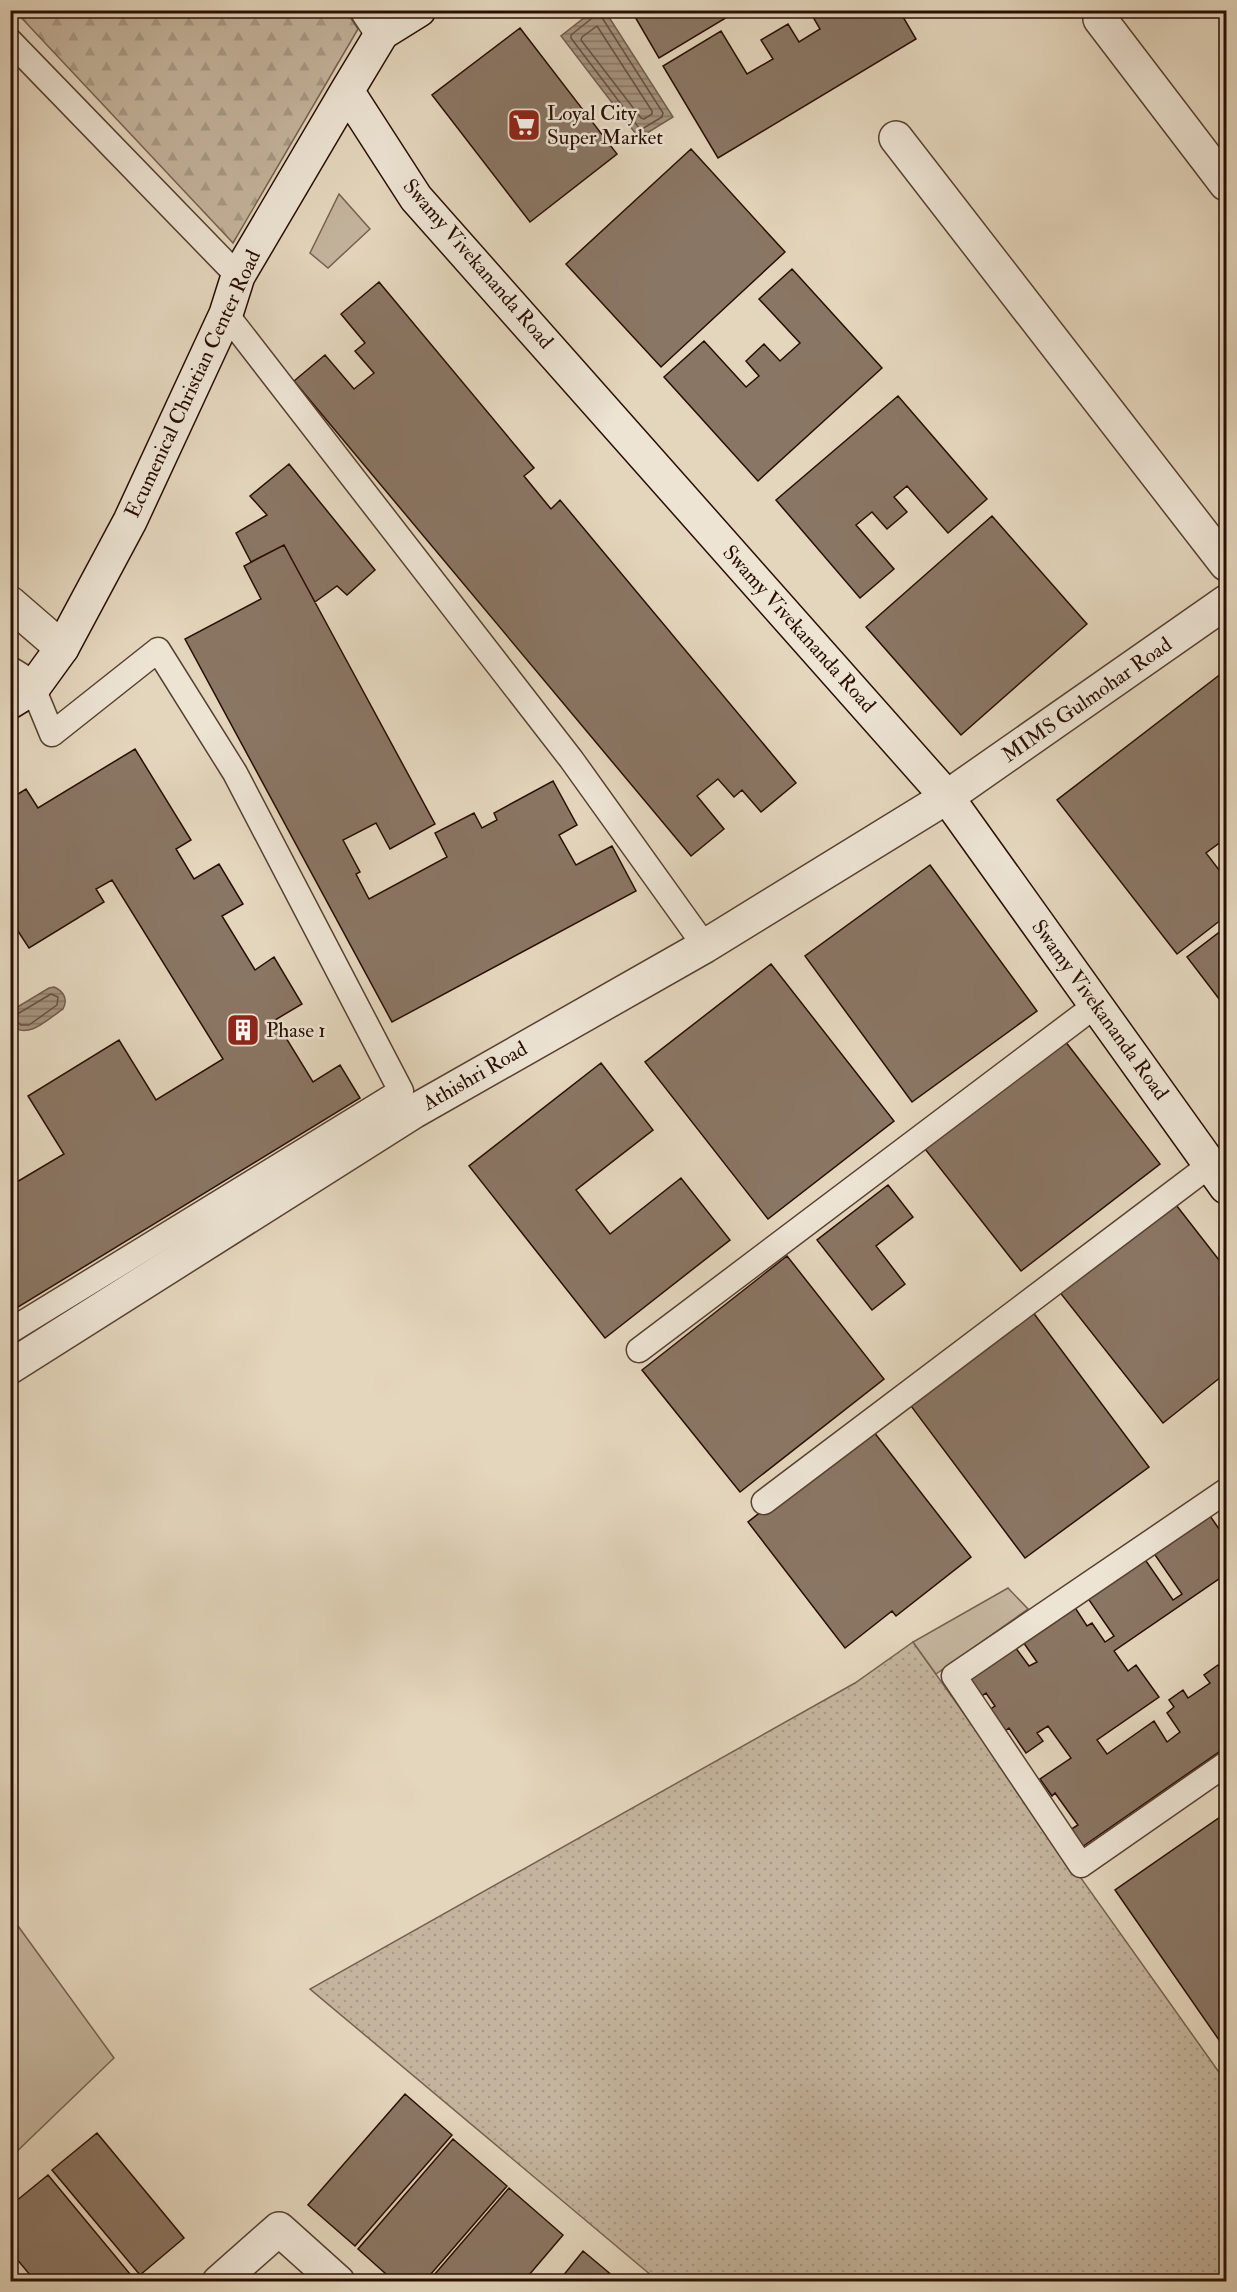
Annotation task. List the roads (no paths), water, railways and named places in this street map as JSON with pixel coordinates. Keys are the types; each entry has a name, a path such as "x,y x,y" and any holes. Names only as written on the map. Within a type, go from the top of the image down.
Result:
{"street":[{"name":"Ecumenical Christian Center Road","path":"18,688 62,648 130,521 226,315 238,276 347,91 375,22 419,10"},
{"path":"1100,19 1227,184"},
{"name":"Swamy Vivekananda Road","path":"347,91 416,198 947,796 1219,1176"},
{"path":"896,138 1227,564"},
{"name":"MIMS Gulmohar Road","path":"947,796 1227,602"},
{"path":"10,603 62,648"},
{"name":"Athishri Road","path":"10,1367 413,1112 705,946 947,796"},
{"path":"219,2282 279,2229 338,2282"}],"lane":[{"path":"10,41 238,276"},
{"path":"226,315 571,759 705,946"},
{"path":"10,1331 401,1091 235,773 158,650 52,734 18,688"},
{"path":"639,1350 1096,1005"},
{"path":"764,1502 1219,1176"},
{"path":"1227,1491 954,1676 1081,1865 1227,1764"}],"water":[{"path":"594,10 605,11 673,117 639,138 561,36"},
{"path":"54,987 64,996 63,1009 32,1029 26,1031 14,1027 10,1018 14,1009"}],"place":[{"name":"Loyal City Super Market","path":"524,125"},
{"name":"Phase 1","path":"243,1030"}]}
